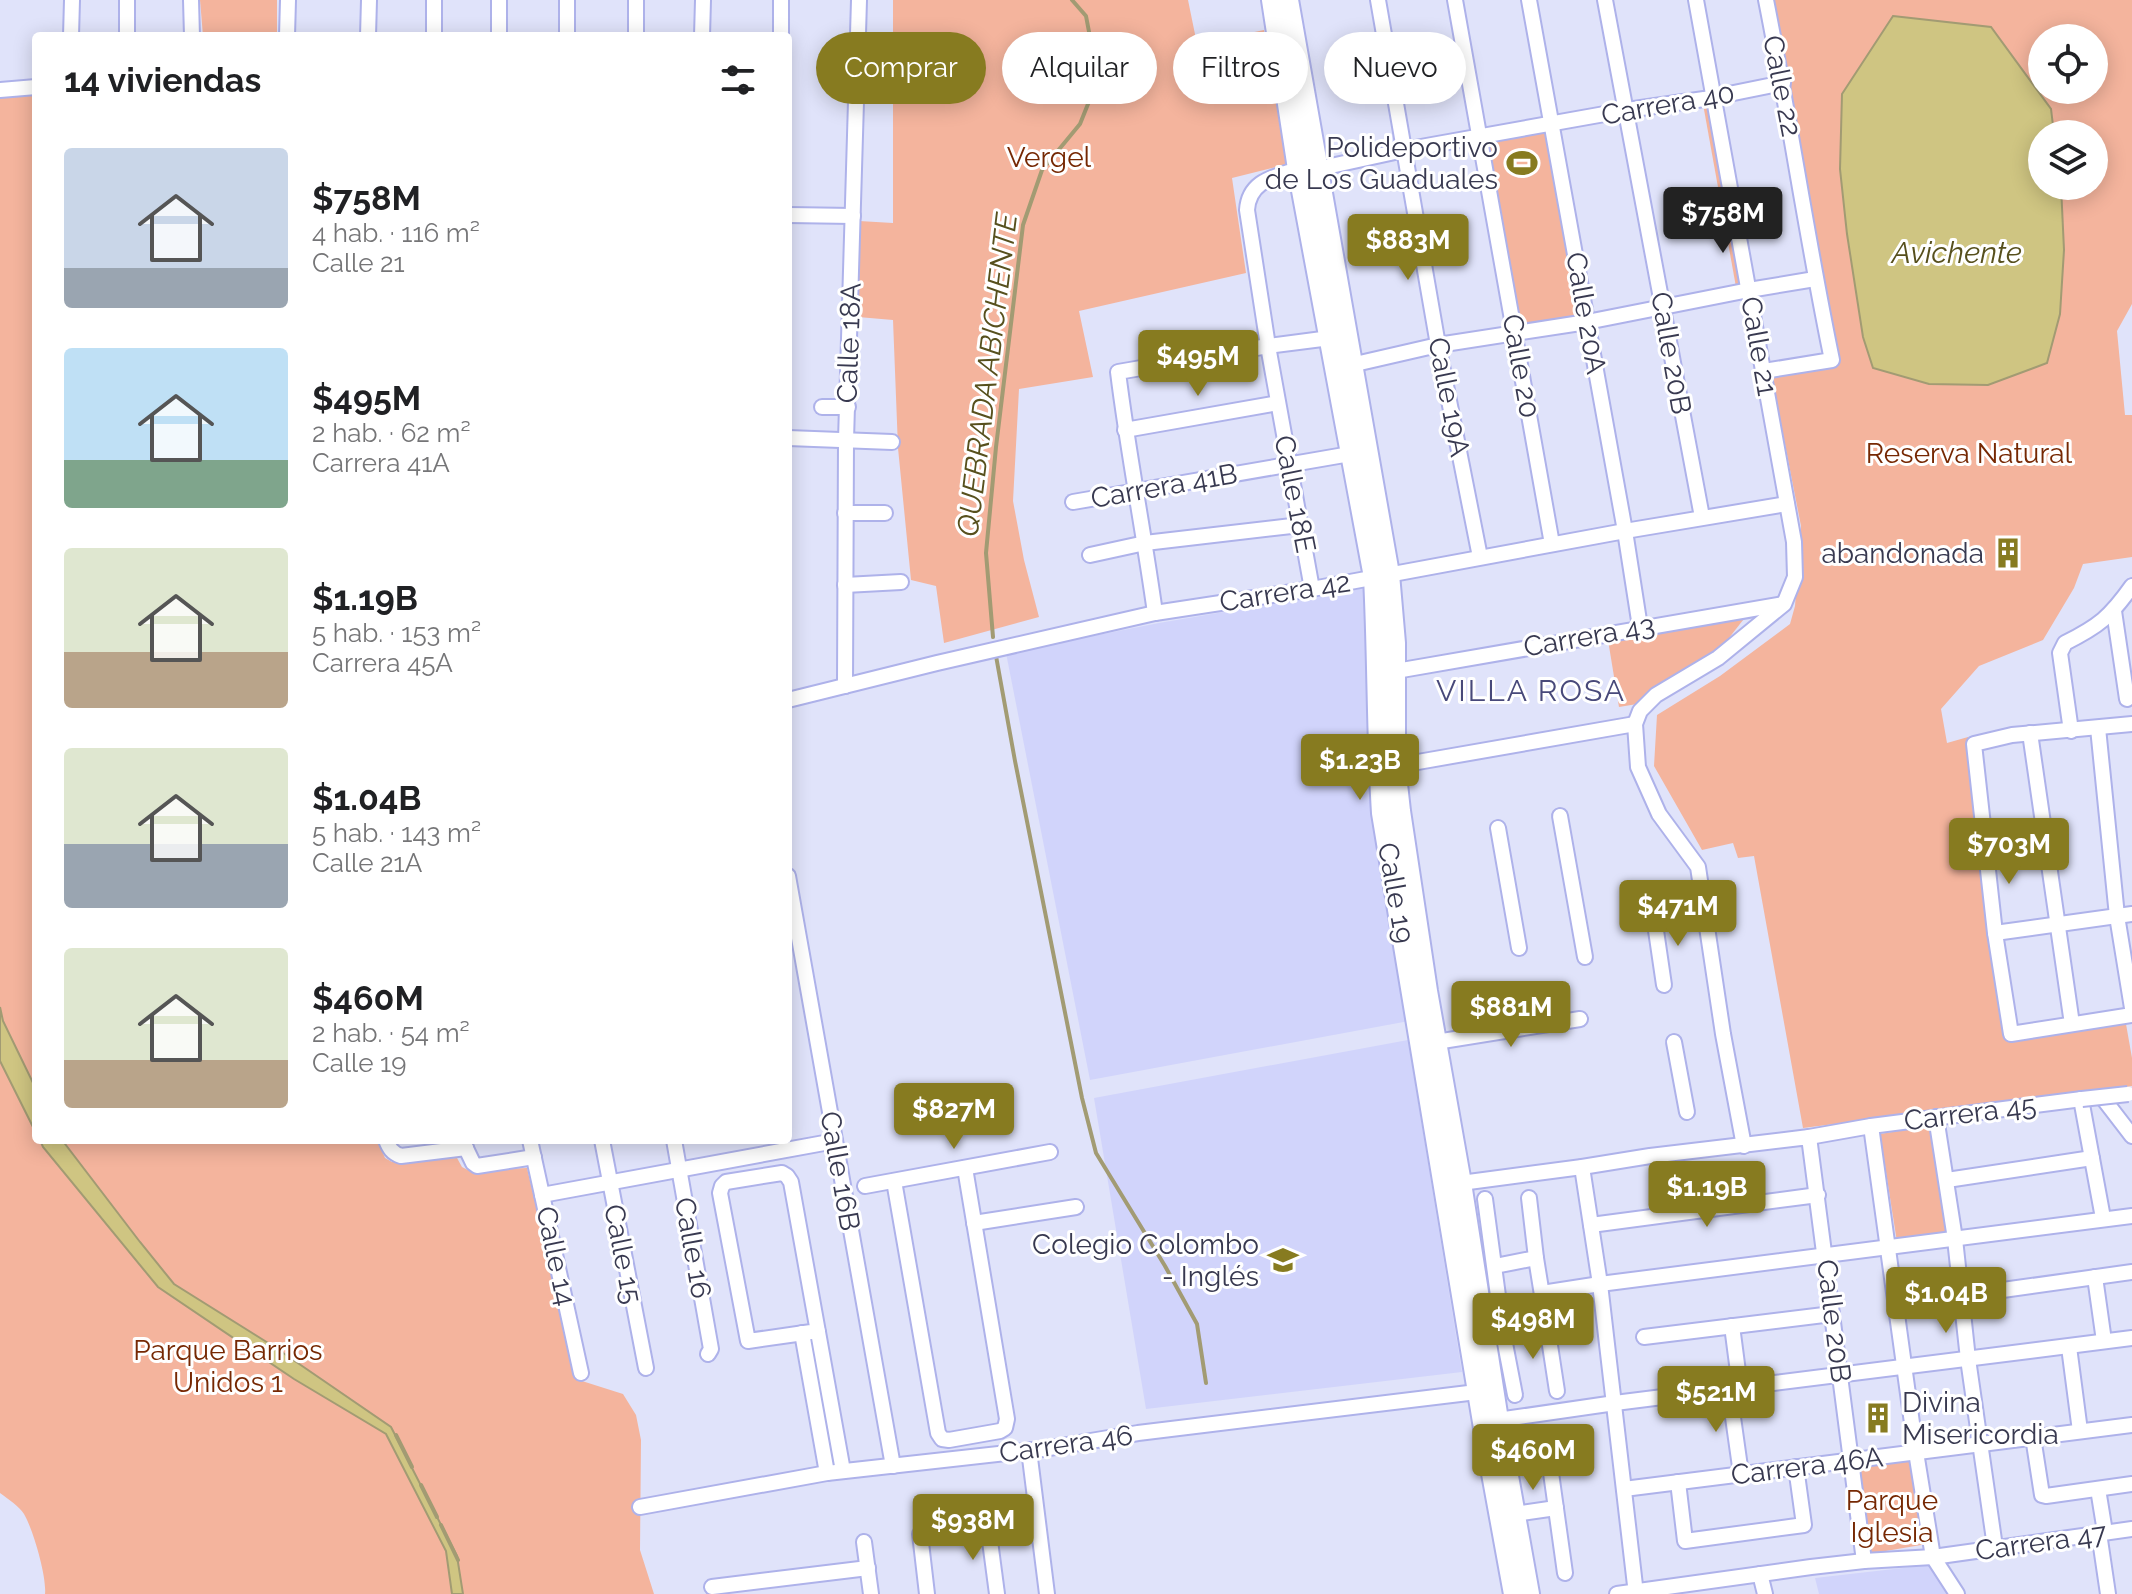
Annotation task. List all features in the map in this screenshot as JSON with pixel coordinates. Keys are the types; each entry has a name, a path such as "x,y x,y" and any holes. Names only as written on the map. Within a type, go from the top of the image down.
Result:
{"main road":[{"name":"Calle 19","path":"1272,0 1351,365 1396,671 1395,766 1402,825 1461,1183 1489,1299 1486,1391"},
{"name":"Calle 19","path":"1288,0 1330,338 1350,454 1382,576 1377,642 1382,813 1486,1391 1514,1594"},
{"name":"Calle 19","path":"1490,1421 1515,1514 1529,1594"}],"street":[{"path":"71,32 72,0"},
{"path":"127,0 127,32"},
{"path":"191,0 192,32"},
{"path":"287,32 288,0"},
{"path":"368,32 369,0"},
{"path":"434,0 434,32"},
{"path":"499,0 499,32"},
{"path":"567,0 567,32"},
{"path":"636,0 636,32"},
{"path":"702,32 703,0"},
{"path":"781,0 781,32"},
{"name":"Calle 18A","path":"845,686 846,440 859,0"},
{"name":"Calle 19A","path":"1378,0 1438,345 1480,557"},
{"name":"Calle 20","path":"1455,0 1552,544"},
{"name":"Calle 20A","path":"1529,0 1640,627"},
{"name":"Calle 20B","path":"1605,0 1702,517"},
{"name":"Calle 21","path":"1696,0 1787,504"},
{"name":"Calle 22","path":"1764,371 1832,360 1766,0"},
{"name":"Carrera 40","path":"1247,210 1253,189 1264,180 1307,169 1783,83"},
{"path":"0,90 32,87"},
{"name":"Calle 18E","path":"1247,210 1312,589"},
{"path":"792,215 853,216"},
{"path":"1351,365 1438,345 1587,322 1815,279"},
{"path":"1155,613 1118,372 1330,338"},
{"path":"1125,430 1278,403"},
{"path":"822,407 848,407"},
{"path":"792,438 892,442"},
{"name":"Carrera 41B","path":"1073,502 1350,454"},
{"path":"1744,1146 1723,1034 1698,867 1659,814 1638,767 1635,724 1640,711 1656,695 1718,658 1784,604 1795,577 1794,542 1787,504"},
{"name":"Carrera 42","path":"792,699 1155,613 1312,589 1787,504"},
{"path":"845,513 885,513"},
{"path":"1090,555 1145,543 1300,525"},
{"path":"845,585 901,582"},
{"path":"2071,731 2061,647 2104,621 2132,586"},
{"name":"Carrera 43","path":"1396,671 1784,604"},
{"path":"2114,611 2127,699"},
{"path":"1395,766 1635,724"},
{"path":"2132,724 2030,733 1974,744 1995,933 2011,1034 2132,1015"},
{"path":"2098,728 2124,915 2132,1008"},
{"path":"2030,733 2072,1024"},
{"path":"1560,816 1585,957"},
{"path":"1498,828 1519,948"},
{"name":"Calle 16B","path":"792,909 893,1466"},
{"path":"1995,933 2124,915"},
{"path":"1654,917 1664,985"},
{"path":"1436,1042 1580,1019"},
{"path":"1674,1042 1687,1112"},
{"name":"Carrera 45","path":"1461,1183 2130,1093"},
{"path":"2102,1097 2132,1136"},
{"path":"2082,1099 2103,1218"},
{"path":"1936,1117 1995,1547"},
{"path":"1871,1126 1933,1557 1957,1594"},
{"name":"Calle 20B","path":"1805,1138 1818,1195 1864,1561"},
{"path":"542,1195 679,1169 756,1148 835,1141"},
{"path":"388,1144 395,1154 401,1156 464,1144 477,1166 534,1157"},
{"name":"Calle 14","path":"531,1144 581,1373"},
{"name":"Calle 15","path":"603,1144 646,1368"},
{"name":"Calle 16","path":"675,1144 711,1349 708,1354"},
{"path":"865,1186 1050,1152"},
{"path":"1947,1180 2092,1158"},
{"path":"1582,1167 1600,1284 1636,1593"},
{"path":"894,1181 938,1433 942,1439 949,1440 1000,1431 1005,1428 1007,1419 965,1168"},
{"path":"818,1331 748,1341 720,1193 726,1182 782,1173 790,1178 818,1331 843,1471"},
{"path":"1591,1225 1818,1195"},
{"path":"1529,1198 1557,1391"},
{"path":"1485,1199 1495,1266 1489,1299 1503,1333 1515,1395"},
{"path":"974,1223 1076,1207"},
{"path":"1542,1293 2132,1216"},
{"path":"1495,1266 1536,1258"},
{"path":"1960,1296 2132,1272"},
{"path":"2095,1277 2104,1341"},
{"path":"1644,1337 1832,1314"},
{"path":"1503,1333 1547,1326"},
{"path":"1732,1326 1741,1474"},
{"path":"802,1333 827,1473"},
{"path":"1490,1421 2132,1338"},
{"path":"2069,1347 2080,1431"},
{"name":"Carrera 46","path":"640,1507 827,1473 1486,1391"},
{"name":"Carrera 46A","path":"1624,1489 2132,1425"},
{"path":"1546,1437 1565,1573"},
{"path":"2033,1437 2042,1495 2132,1484"},
{"path":"1029,1450 1047,1594"},
{"path":"1678,1482 1685,1541 1804,1525 1796,1467"},
{"path":"2098,1489 2108,1594"},
{"path":"1515,1514 1556,1508"},
{"path":"988,1526 997,1594"},
{"name":"Carrera 47","path":"1617,1594 1864,1561 1933,1557 2132,1529"},
{"path":"920,1534 927,1594"},
{"path":"864,1542 871,1594"},
{"path":"712,1587 868,1568"},
{"path":"1760,1574 1765,1594"}],"shaded area":[{"path":"1365,588 1409,1021 1090,1080 1006,653"},
{"name":"Colegio Colombo - Inglés","path":"1408,1040 1462,1372 1146,1409 1094,1098"},
{"path":"1929,1565 1949,1594 1819,1594 1815,1578"}],"green space":[{"path":"200,0 277,0 277,32 203,32"},
{"name":"Vergel","path":"893,0 1188,0 1195,32 1173,32 1173,104 1277,104 1288,164 1232,178 1246,273 1079,311 1093,377 1019,389 1013,501 1039,617 944,643 936,586 911,580 898,448 893,320 858,317 859,221 893,223 893,104 986,104 986,32 893,32"},
{"name":"Reserva Natural","path":"1772,0 2132,0 2132,304 2117,331 2125,415 2132,415 2132,557 2083,564 2074,588 2043,640 1979,666 1941,709 1947,743 1968,737 2007,1042 2126,1024 2132,1058 2132,1086 1803,1128 1754,856 1738,858 1733,843 1702,850 1654,766 1657,715 1720,676 1790,624 1795,606 1801,526 1772,378 1839,362 1802,182 1787,75"},
{"name":"Parque Barrios Unidos 1","path":"32,95 32,1144 379,1144 385,1158 392,1162 457,1158 468,1170 527,1168 576,1373 582,1381 623,1394 636,1415 641,1440 640,1550 654,1594 45,1594 42,1565 28,1521 19,1508 0,1493 0,98"},
{"path":"1703,104 1711,104 1744,285 1736,287"},
{"path":"1551,127 1581,316 1517,327 1480,141"},
{"path":"1747,615 1725,643 1703,660 1637,704 1619,707 1608,640"},
{"path":"1934,1125 1952,1234 1897,1242 1880,1134"},
{"name":"Parque Iglesia","path":"1910,1457 1927,1544 1868,1554 1853,1466"}],"water":[{"name":"Avichente","path":"1893,16 1991,27 2028,78 2028,104 2047,104 2051,109 2052,120 2028,120 2028,200 2062,200 2064,250 2060,314 2047,363 1988,385 1929,384 1873,368 1863,337 1847,234 1840,169 1842,94"},
{"path":"0,1007 3,1021 32,1081 32,1125 0,1061"},
{"path":"42,1144 65,1144 174,1284 273,1346 391,1427 457,1556 463,1594 452,1594 446,1551 386,1434 294,1379 158,1287"}],"waterway":[{"name":"QUEBRADA ABICHENTE","path":"993,637 986,553 1023,225 1042,170 1080,124 1098,79 1086,16 1072,0"},
{"path":"996,656 1082,1098 1096,1153 1197,1324 1206,1383"},
{"path":"396,1435 412,1467"},
{"path":"421,1485 437,1517"},
{"path":"441,1525 458,1560"}],"place":[{"name":"Polideportivo de Los Guaduales","path":"1522,163"},
{"name":"abandonada","path":"2008,553"},
{"name":"Colegio Colombo - Inglés","path":"1283,1260"},
{"name":"Divina Misericordia","path":"1878,1418"}],"district":[{"name":"VILLA ROSA","path":"1531,690"}]}
